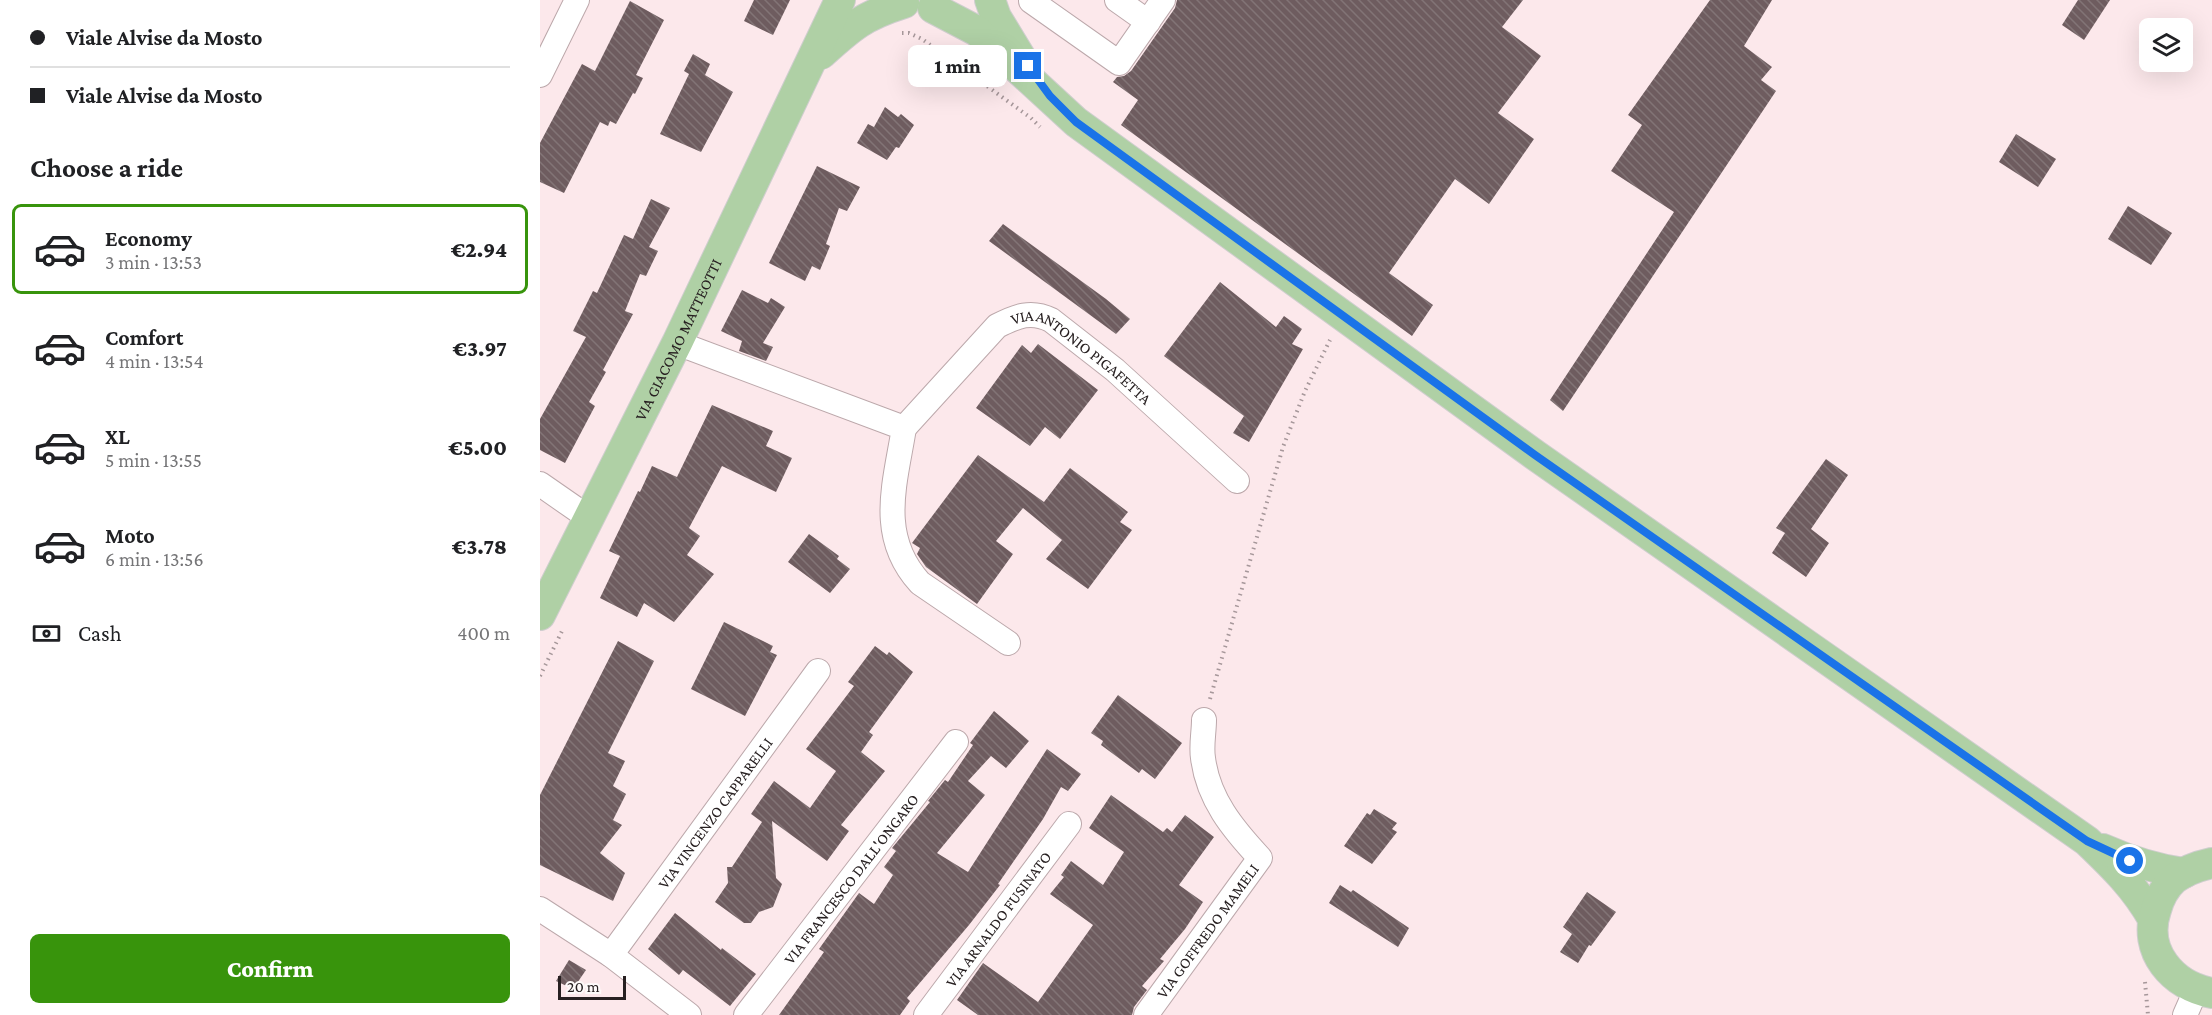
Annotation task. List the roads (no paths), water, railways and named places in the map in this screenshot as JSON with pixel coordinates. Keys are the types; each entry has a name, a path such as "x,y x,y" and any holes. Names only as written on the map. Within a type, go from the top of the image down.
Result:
{"main road":[{"name":"VIA GIACOMO MATTEOTTI","path":"552,622 589,518 677,343 840,0"},
{"path":"990,0 1005,34 1050,96"},
{"name":"VIA GIACOMO MATTEOTTI","path":"812,63 860,20 880,11 923,3"},
{"path":"923,3 976,31 1076,122 1535,455 2087,841 2130,861 2159,870 2184,873"},
{"path":"2087,841 2130,884 2141,897 2153,919"},
{"path":"2198,1000 2162,962 2153,941 2153,919 2160,897 2173,880 2192,867 2212,863"}],"street":[{"path":"540,75 577,0"},
{"path":"1032,0 1031,2 1119,63 1163,0"},
{"path":"1117,0 1148,22"},
{"name":"VIA ANTONIO PIGAFETTA","path":"904,428 997,326 1016,316 1040,315 1051,320 1115,370 1237,481"},
{"path":"677,343 904,428 891,512 893,533 903,560 920,583 1008,643"},
{"path":"540,484 589,518"},
{"name":"VIA VINCENZO CAPPARELLI","path":"611,955 818,671"},
{"name":"VIA GOFFREDO MAMELI","path":"1146,1015 1260,858 1232,827 1211,793 1203,757 1204,720"},
{"name":"VIA FRANCESCO DALL'ONGARO","path":"746,1015 956,742"},
{"name":"VIA ARNALDO FUSINATO","path":"926,1015 1069,824"},
{"path":"540,909 611,955 689,1015"}]}
